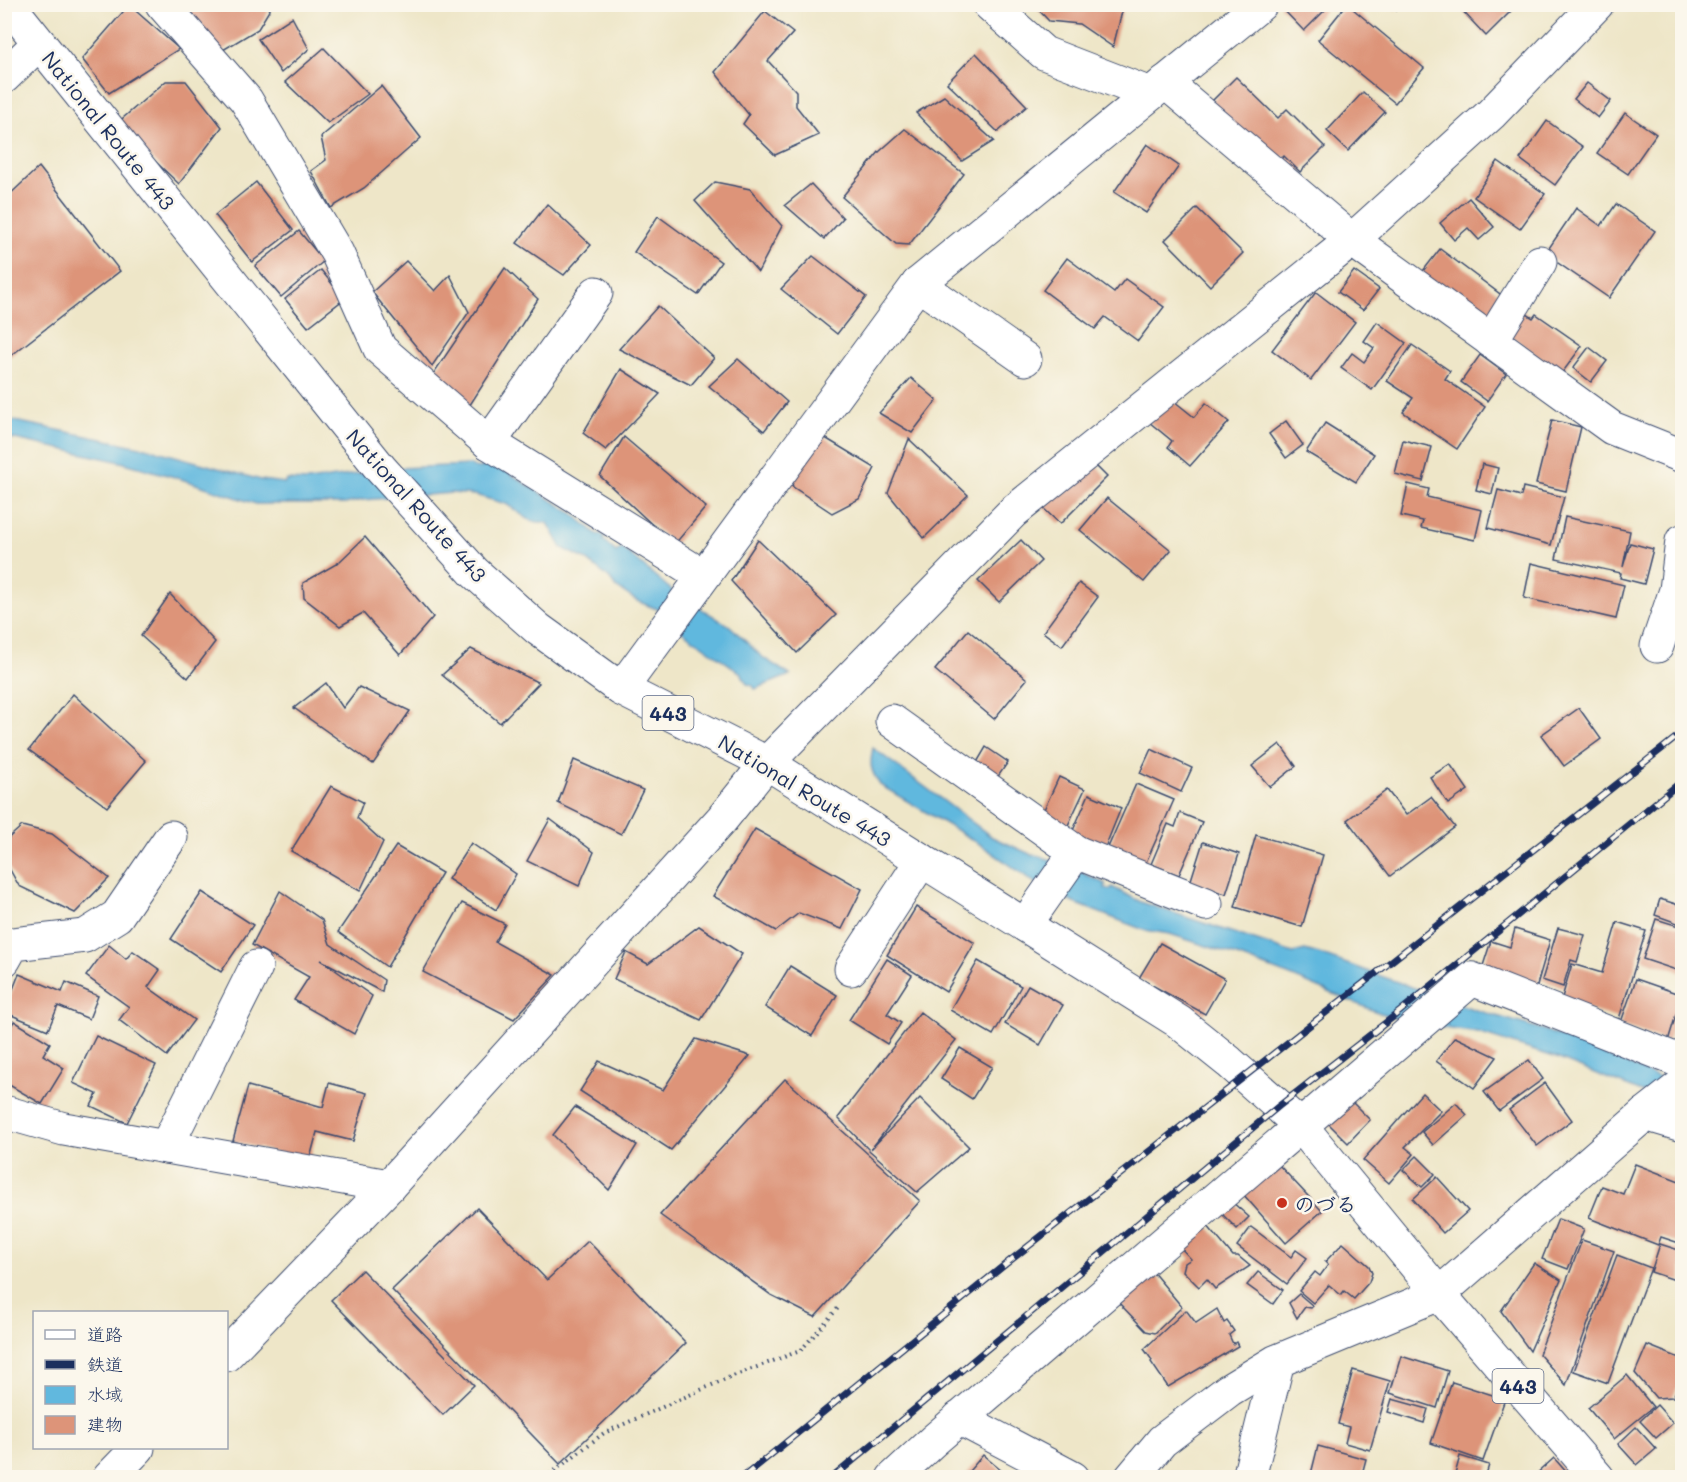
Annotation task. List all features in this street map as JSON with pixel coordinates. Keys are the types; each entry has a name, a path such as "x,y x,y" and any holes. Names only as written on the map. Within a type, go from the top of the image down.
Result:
{"main road":[{"name":"National Route 443","path":"8,4 381,470 474,572 538,629 621,689 767,763 1179,1022 1301,1126 1439,1294 1598,1478"},
{"path":"162,4 246,100 337,253 380,349 489,442 704,576"},
{"path":"989,4 1044,53 1157,88 1352,240 1612,428 1683,456"},
{"path":"621,689 918,284 1261,4"},
{"path":"228,1353 389,1186 722,819 767,763 1013,512 1352,240 1491,114 1597,4"},
{"path":"4,77 39,43"},
{"path":"1491,341 1540,262"},
{"path":"918,284 1025,359"},
{"path":"489,442 596,293"},
{"path":"1657,646 1676,590 1683,541"},
{"path":"892,721 1076,852 1206,904"},
{"path":"4,960 13,944 85,936 117,916 171,837"},
{"path":"1025,925 1076,852"},
{"path":"851,969 922,860"},
{"path":"166,1147 256,968"},
{"path":"893,1478 959,1418 1472,979 1683,1062"},
{"path":"1131,1478 1162,1441 1229,1390 1278,1361 1439,1294 1645,1114 1683,1084"},
{"path":"4,1112 64,1129 389,1186"},
{"path":"1645,1114 1683,1125"},
{"path":"1249,1478 1278,1361"},
{"path":"959,1418 1073,1478"},
{"path":"109,1478 137,1449"}],"path":[{"path":"545,1478 604,1433 730,1377 800,1351 838,1308"}],"water":[{"path":"5,419 150,449 261,480 285,483 287,480 308,481 398,468 471,465 482,468 482,464 492,462 572,513 598,535 605,537 603,540 616,552 622,548 675,593 730,626 762,657 790,675 755,689 752,685 747,684 741,673 682,631 662,611 637,601 616,587 609,578 585,559 562,548 548,523 531,521 506,504 475,495 452,493 362,500 345,504 256,504 121,462 5,438"},
{"path":"873,748 992,837 1030,854 1059,862 1106,884 1105,888 1110,890 1112,887 1141,902 1293,953 1305,950 1319,954 1473,1009 1544,1030 1682,1087 1682,1108 1554,1057 1478,1033 1410,1023 1237,956 1170,934 1144,930 1047,891 978,843 880,785 872,768"}],"building":[{"path":"176,4 273,4 258,29 218,53"},
{"path":"1033,4 1124,4 1113,47 1079,24 1049,21"},
{"path":"1281,4 1321,4 1326,9 1304,31 1280,6"},
{"path":"1347,4 1424,68 1395,103 1318,40"},
{"path":"1386,4 1399,4 1396,10"},
{"path":"1456,4 1518,4 1486,36"},
{"path":"129,5 179,49 109,93 82,59"},
{"path":"765,11 793,33 768,61 796,91 796,106 819,135 775,155 743,124 749,115 715,72"},
{"path":"292,17 309,49 281,73 258,39"},
{"path":"324,48 368,94 328,123 285,82"},
{"path":"976,53 1027,106 998,132 947,83"},
{"path":"1236,77 1278,118 1287,109 1325,147 1300,172 1284,156 1273,167 1209,104"},
{"path":"166,81 186,81 222,127 179,184 116,124"},
{"path":"1587,83 1611,101 1598,118 1574,99"},
{"path":"381,86 421,138 364,188 331,208 311,171 326,160 321,137"},
{"path":"1363,92 1385,112 1348,151 1327,131"},
{"path":"944,96 994,141 962,161 916,113"},
{"path":"1625,113 1656,134 1628,174 1597,153"},
{"path":"1547,121 1583,147 1555,185 1520,159"},
{"path":"905,129 964,174 909,245 896,244 842,197 879,152"},
{"path":"1147,144 1179,166 1146,213 1114,192"},
{"path":"1498,161 1545,194 1520,229 1474,197"},
{"path":"39,167 120,271 4,361 4,200"},
{"path":"256,182 293,230 252,262 215,215"},
{"path":"715,182 750,189 782,226 758,272 695,201"},
{"path":"811,184 843,218 824,239 785,205"},
{"path":"1469,198 1494,227 1479,240 1468,228 1454,240 1440,223"},
{"path":"547,204 591,245 564,275 517,243"},
{"path":"1616,204 1655,231 1609,298 1545,254 1576,208 1601,226"},
{"path":"1197,208 1243,253 1210,286 1165,240"},
{"path":"658,216 721,262 698,295 634,252"},
{"path":"299,231 324,261 281,297 255,266"},
{"path":"1440,249 1508,300 1485,331 1416,280"},
{"path":"813,256 866,297 837,334 781,289"},
{"path":"1067,258 1114,293 1125,279 1164,307 1138,341 1105,317 1095,329 1043,290"},
{"path":"406,261 435,291 450,275 469,312 432,366 372,292"},
{"path":"505,268 538,299 468,408 429,380"},
{"path":"321,270 344,299 308,327 285,299"},
{"path":"1354,271 1379,289 1363,310 1338,292"},
{"path":"1316,292 1355,322 1311,380 1272,350"},
{"path":"658,306 714,358 691,385 619,349"},
{"path":"1519,309 1533,318 1536,314 1582,346 1562,373 1504,331"},
{"path":"1377,322 1406,343 1372,390 1341,368 1352,353 1364,362 1374,348 1364,341"},
{"path":"1412,345 1450,371 1445,379 1485,407 1457,449 1403,412 1413,398 1387,381"},
{"path":"1589,347 1607,361 1591,382 1573,368"},
{"path":"1480,355 1506,374 1487,401 1461,382"},
{"path":"738,359 787,402 764,431 709,386"},
{"path":"621,369 660,394 606,450 583,433"},
{"path":"911,378 937,400 912,433 879,413"},
{"path":"1169,397 1194,417 1206,403 1229,422 1190,466 1168,447 1172,441 1149,422"},
{"path":"1552,420 1581,427 1566,491 1536,484"},
{"path":"1286,421 1303,445 1286,458 1269,434"},
{"path":"1325,423 1374,454 1356,482 1306,452"},
{"path":"822,436 875,468 859,499 832,513 793,487 789,473"},
{"path":"624,437 706,507 674,545 600,476"},
{"path":"909,439 968,495 924,538 888,493"},
{"path":"1403,440 1432,447 1423,481 1395,474"},
{"path":"1089,459 1107,477 1060,524 1042,507"},
{"path":"1482,464 1498,468 1492,494 1476,490"},
{"path":"1408,484 1429,489 1427,497 1482,510 1475,540 1421,528 1423,521 1401,516"},
{"path":"1523,487 1564,497 1551,545 1488,528 1498,490 1521,496"},
{"path":"1107,498 1171,550 1144,582 1080,530"},
{"path":"1565,517 1630,531 1623,567 1630,543 1653,549 1644,584 1620,578 1621,573 1556,559"},
{"path":"365,537 433,617 400,655 363,613 340,626 304,598 303,583 338,563"},
{"path":"758,540 836,615 797,653 731,581"},
{"path":"1021,540 1041,561 999,602 978,581"},
{"path":"1531,563 1624,585 1616,619 1524,598"},
{"path":"1079,583 1098,597 1062,646 1043,632"},
{"path":"170,594 215,642 188,678 141,636"},
{"path":"968,630 1027,679 994,719 935,670"},
{"path":"471,649 539,683 500,723 442,675"},
{"path":"326,683 343,708 359,687 410,711 373,764 294,708"},
{"path":"73,694 146,761 107,807 29,750"},
{"path":"1579,708 1601,739 1564,766 1541,735"},
{"path":"1280,744 1296,766 1270,787 1252,766"},
{"path":"986,747 1008,762 997,778 976,764"},
{"path":"1151,749 1192,768 1181,792 1140,773"},
{"path":"574,760 643,790 621,834 558,803"},
{"path":"1450,764 1468,790 1448,804 1430,777"},
{"path":"1059,777 1085,789 1061,840 1035,829"},
{"path":"1136,784 1174,800 1143,869 1106,852"},
{"path":"331,786 363,802 357,818 383,842 360,891 291,851"},
{"path":"1387,790 1406,815 1431,797 1455,827 1390,876 1347,820"},
{"path":"1089,794 1121,808 1104,850 1071,835"},
{"path":"1180,813 1202,822 1179,875 1151,864 1168,824 1175,827"},
{"path":"550,819 594,852 579,886 527,861"},
{"path":"22,826 52,834 109,878 75,913 19,886 4,859 4,842"},
{"path":"755,829 862,889 842,929 799,913 776,931 713,896"},
{"path":"1256,835 1323,855 1302,927 1235,907"},
{"path":"1203,842 1239,854 1226,894 1190,883"},
{"path":"471,843 516,874 496,910 448,879"},
{"path":"396,846 442,873 387,967 338,932"},
{"path":"280,891 322,920 330,944 384,980 382,992 321,960 372,996 354,1034 294,1000 309,977 252,945"},
{"path":"202,892 253,925 221,972 171,939"},
{"path":"1660,899 1682,906 1680,924 1655,915"},
{"path":"462,903 505,924 495,942 555,975 514,1019 423,972"},
{"path":"916,907 975,943 946,992 887,955"},
{"path":"1656,919 1682,927 1682,972 1643,959"},
{"path":"1617,922 1646,931 1619,1019 1561,1001 1572,964 1602,973"},
{"path":"699,926 742,954 701,1020 614,979 626,952 648,964"},
{"path":"1558,928 1585,935 1577,962 1571,960 1563,987 1542,980"},
{"path":"1515,929 1550,940 1535,992 1480,975 1491,941 1510,947"},
{"path":"1160,943 1225,979 1205,1014 1139,978"},
{"path":"109,945 126,959 133,951 160,970 148,987 194,1020 167,1056 119,1020 129,1007 86,976"},
{"path":"887,959 912,975 887,1014 901,1023 887,1044 849,1020"},
{"path":"978,961 1021,986 993,1035 950,1010"},
{"path":"790,966 837,995 812,1036 765,1007"},
{"path":"19,974 62,992 66,982 98,996 89,1019 58,1006 48,1030 4,1012"},
{"path":"1636,979 1682,995 1668,1041 1620,1025"},
{"path":"1028,985 1063,1005 1040,1045 1005,1024"},
{"path":"920,1012 956,1040 871,1149 920,1098 969,1147 917,1192 870,1151 838,1118"},
{"path":"14,1021 50,1043 43,1055 64,1068 42,1104 4,1082 4,1038"},
{"path":"96,1036 156,1065 127,1123 91,1106 97,1094 73,1083"},
{"path":"1455,1037 1497,1057 1474,1088 1436,1061"},
{"path":"696,1039 750,1056 671,1150 580,1091 599,1061 663,1090"},
{"path":"960,1048 992,1067 972,1099 941,1079"},
{"path":"1529,1060 1543,1079 1499,1111 1484,1092"},
{"path":"785,1079 920,1201 815,1317 771,1295 660,1215"},
{"path":"329,1083 367,1093 353,1141 317,1132 309,1162 233,1141 248,1086 323,1107"},
{"path":"1545,1083 1572,1120 1537,1146 1509,1110"},
{"path":"1343,1093 1370,1120 1348,1143 1320,1115"},
{"path":"1422,1093 1441,1111 1405,1147 1414,1154 1389,1183 1363,1160"},
{"path":"1456,1103 1467,1115 1433,1145 1422,1132"},
{"path":"575,1107 637,1145 609,1190 553,1135"},
{"path":"1417,1156 1435,1174 1422,1187 1403,1170"},
{"name":"のづる","path":"1277,1163 1322,1211 1286,1243 1243,1194"},
{"path":"1635,1164 1682,1182 1682,1244 1661,1237 1658,1245 1589,1218 1602,1186 1623,1194"},
{"path":"1437,1177 1468,1211 1443,1233 1413,1199"},
{"path":"1231,1201 1249,1217 1237,1229 1220,1212"},
{"path":"477,1208 547,1280 588,1241 686,1343 560,1464 392,1290"},
{"path":"1558,1219 1584,1229 1568,1269 1542,1259"},
{"path":"1206,1224 1233,1256 1238,1256 1250,1266 1215,1289 1207,1279 1199,1287 1183,1271 1185,1263 1191,1259 1180,1247"},
{"path":"1251,1227 1291,1257 1296,1250 1307,1258 1287,1284 1237,1246"},
{"path":"1582,1240 1614,1251 1566,1385 1539,1354"},
{"path":"1343,1243 1369,1266 1372,1273 1369,1282 1354,1299 1344,1291 1341,1295 1329,1285 1313,1303 1299,1291 1315,1272 1320,1276 1328,1265 1325,1262"},
{"path":"1660,1244 1682,1251 1681,1282 1651,1272"},
{"path":"1617,1255 1651,1268 1608,1383 1574,1371"},
{"path":"1534,1263 1561,1280 1530,1351 1501,1311"},
{"path":"362,1270 474,1385 443,1415 331,1300"},
{"path":"1152,1271 1182,1307 1155,1333 1146,1331 1118,1302"},
{"path":"1258,1272 1283,1290 1273,1304 1247,1285"},
{"path":"1299,1294 1313,1306 1305,1307 1297,1318 1289,1303"},
{"path":"1217,1309 1224,1323 1227,1321 1234,1331 1229,1335 1233,1344 1236,1342 1238,1346 1168,1387 1144,1349 1186,1310 1196,1323"},
{"path":"1647,1345 1682,1359 1682,1378 1673,1397 1656,1398 1635,1373"},
{"path":"1401,1356 1448,1371 1437,1408 1390,1393"},
{"path":"1353,1370 1390,1381 1370,1450 1345,1443 1349,1427 1338,1424"},
{"path":"1627,1375 1653,1407 1614,1439 1588,1408"},
{"path":"1452,1382 1505,1399 1483,1461 1431,1443"},
{"path":"1392,1399 1428,1409 1424,1423 1388,1412"},
{"path":"1657,1405 1673,1423 1656,1438 1640,1421"},
{"path":"1636,1427 1656,1449 1637,1465 1618,1444"},
{"path":"1318,1446 1366,1459 1361,1478 1310,1478"},
{"path":"983,1455 1010,1478 963,1478"},
{"path":"1460,1456 1489,1465 1485,1478 1454,1478"},
{"path":"1554,1458 1568,1474 1564,1478 1536,1478 1534,1476"}],"railway":[{"path":"742,1478 1007,1263 1682,733"},
{"path":"832,1478 1279,1106 1393,1017 1682,781"}],"place":[{"name":"のづる","path":"1282,1203"}]}
